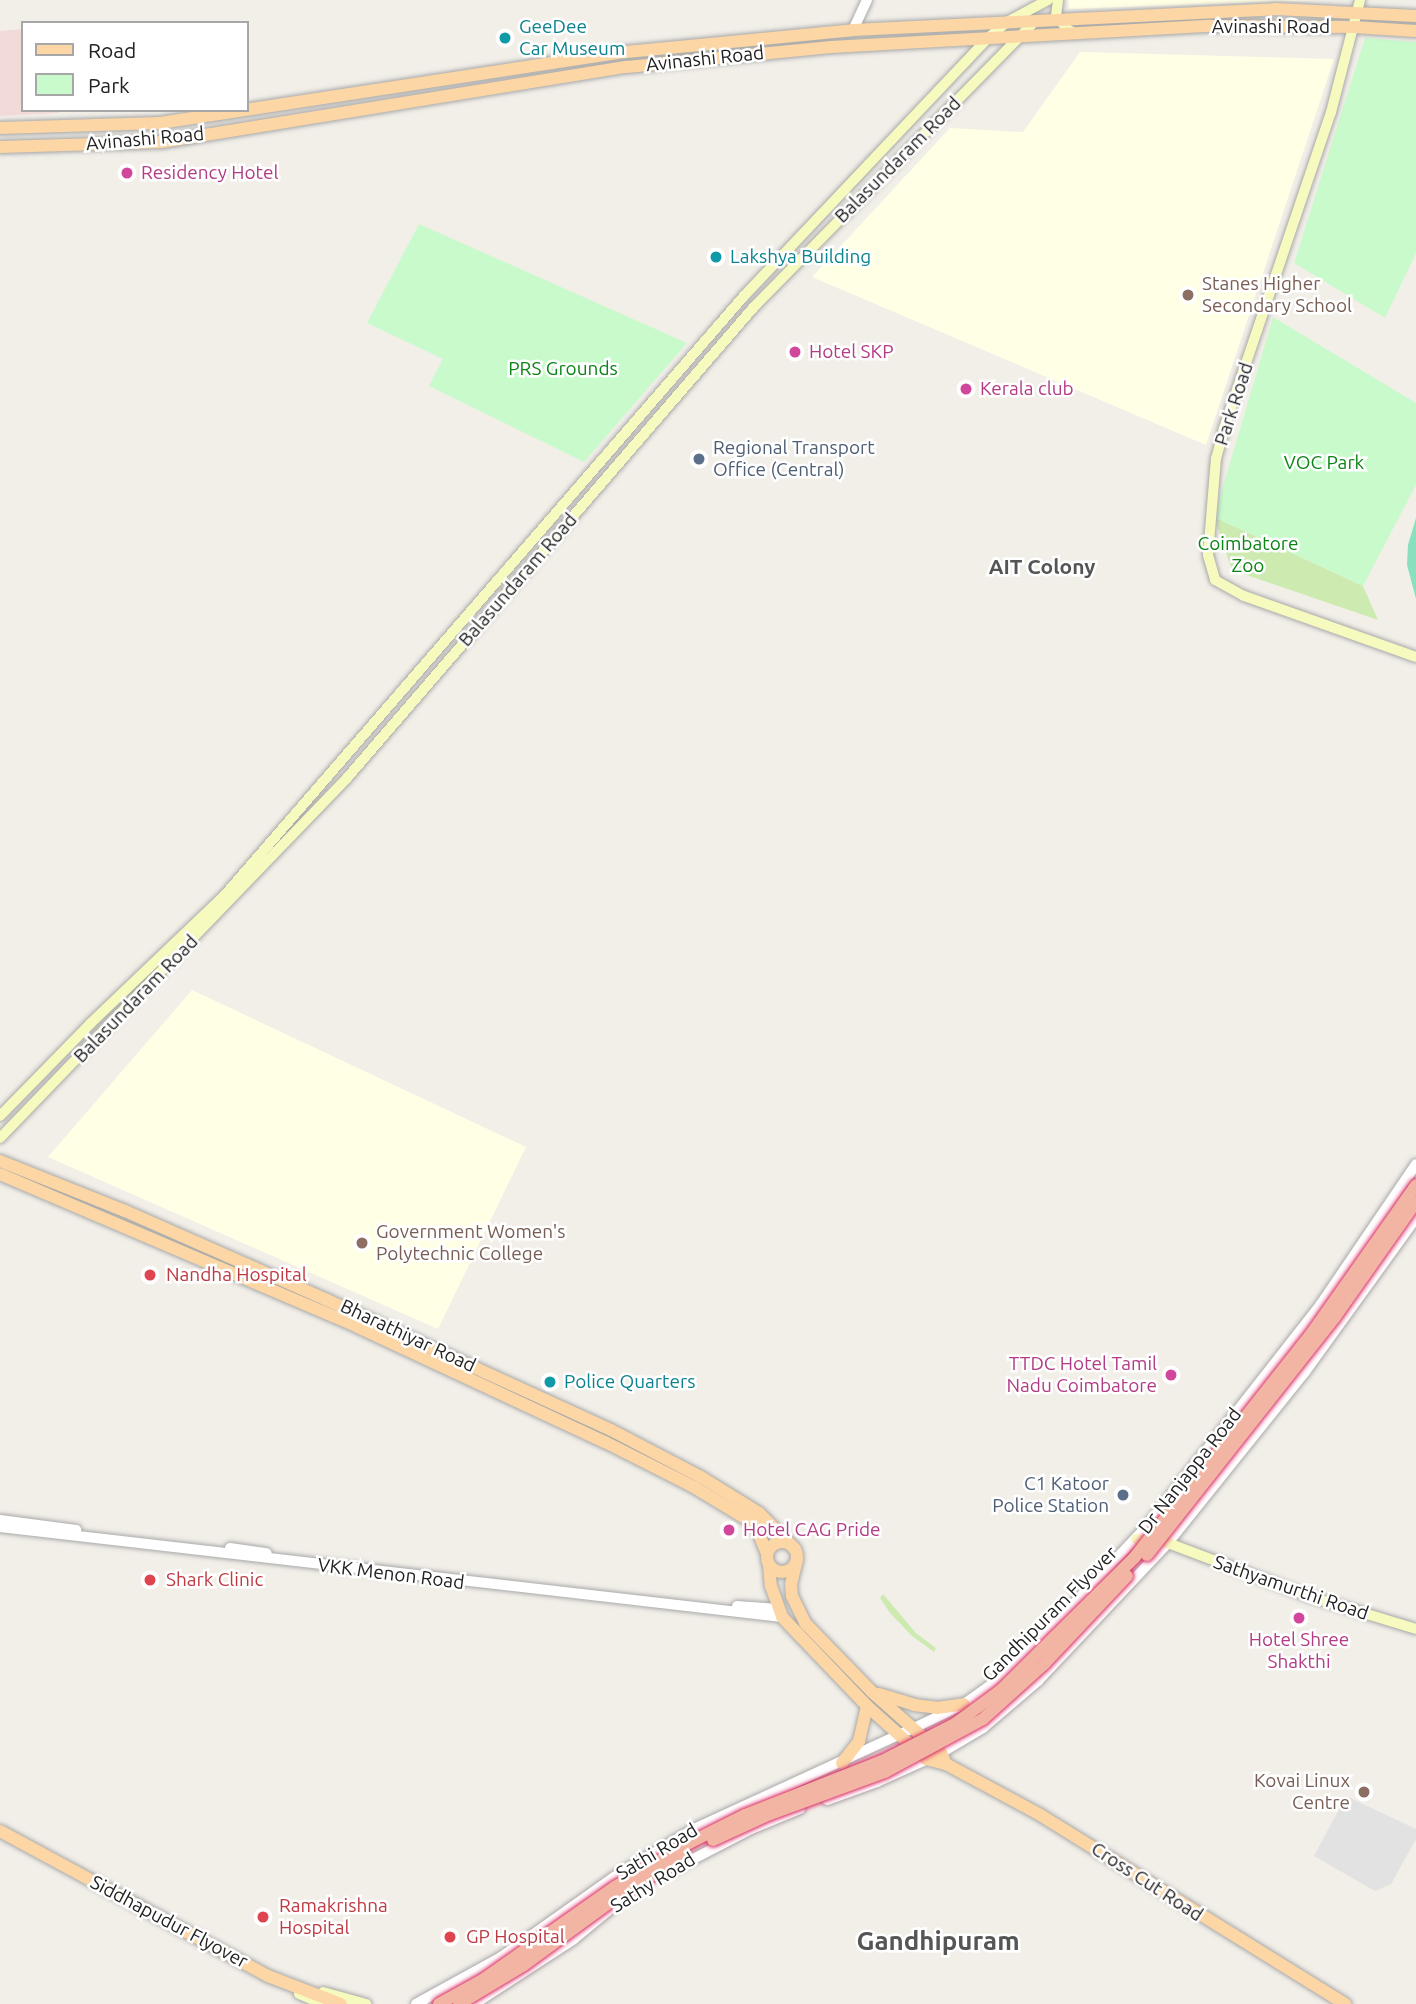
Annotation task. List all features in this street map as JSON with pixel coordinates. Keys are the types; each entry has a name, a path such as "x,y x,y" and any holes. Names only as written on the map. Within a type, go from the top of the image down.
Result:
{"highway":[{"name":"Gandhipuram Flyover","path":"439,2004 484,1979 615,1887 691,1842 754,1811 882,1760 955,1724 1001,1690 1134,1558 1311,1334 1416,1185"},
{"name":"Gandhipuram Flyover","path":"459,2004 524,1965 621,1894 695,1849 770,1814 886,1772 924,1754 983,1719 1009,1699 1164,1535 1335,1317 1416,1202"}],"main road":[{"name":"Balasundaram Road","path":"0,1116 91,1023 224,896 744,296 988,38 1007,22 1048,0"},
{"path":"1058,0 1055,7 1059,20 1068,30 1078,34"},
{"name":"Avinashi Road","path":"248,109 616,53 853,30 1357,6 1416,16"},
{"name":"Park Road","path":"1357,6 1331,112 1292,235 1224,429 1211,496 1208,555 1215,580 1244,596 1416,657"},
{"name":"Balasundaram Road","path":"0,1138 347,778 753,308 1035,21"},
{"name":"Avinashi Road","path":"0,146 162,142 627,67 831,47 1209,26 1416,30"},
{"name":"Avinashi Road","path":"0,128 160,123 232,112"},
{"path":"652,402 663,412"},
{"name":"Bharathiyar Road","path":"0,1161 125,1211 302,1288 611,1430 701,1477 759,1513 796,1555"},
{"name":"Bharathiyar Road","path":"0,1174 358,1327 605,1442 694,1488 755,1524 768,1559 780,1613"},
{"name":"Sathyamurthi Road","path":"1136,1539 1168,1543 1311,1597 1416,1629"},
{"path":"779,1542 796,1555 785,1572 768,1559 779,1542"},
{"path":"796,1555 791,1584 792,1596 805,1623 872,1692 914,1728 943,1758"},
{"path":"780,1613 898,1736 926,1759 943,1758"},
{"path":"872,1692 926,1707 964,1704"},
{"path":"842,1763 859,1741 867,1706"},
{"name":"Cross Cut Road","path":"943,1758 1110,1856 1237,1939 1345,2004"},
{"path":"0,1831 267,1980 323,2004"},
{"path":"0,1831 275,1975 366,2004"},
{"name":"Siddhapudur Flyover","path":"0,1831 268,1976 341,2004"}],"street":[{"path":"853,30 867,0"},
{"name":"Dr Nanjappa Road","path":"914,1728 964,1704 1009,1672 1136,1539 1321,1304 1416,1164"},
{"name":"Dr Nanjappa Road","path":"943,1758 1038,1681 1168,1543 1305,1372 1416,1218"},
{"name":"VKK Menon Road","path":"0,1520 780,1613"},
{"name":"VKK Menon Road","path":"0,1527 780,1613"},
{"name":"Sathi Road","path":"416,2004 500,1957 614,1877 694,1829 914,1728"},
{"name":"Sathy Road","path":"474,2004 574,1938 630,1893 701,1853 751,1829 877,1782 926,1759"}],"shaded area":[{"path":"1068,0 1322,0 1069,9"},
{"path":"21,29 21,112 59,113 0,116 0,31"},
{"path":"1080,52 1334,59 1206,445 812,277 950,128 1023,132"},
{"name":"Government Women's Polytechnic College","path":"192,990 526,1147 438,1329 48,1157"},
{"path":"1346,1796 1416,1829 1416,1839 1391,1884 1375,1891 1314,1856"}],"green space":[{"path":"1365,38 1416,42 1416,253 1385,318 1294,263"},
{"name":"PRS Grounds","path":"419,224 687,343 584,462 429,386 443,359 367,323"},
{"name":"VOC Park","path":"1273,317 1416,403 1416,485 1363,586 1214,517"},
{"name":"Coimbatore Zoo","path":"1214,517 1363,586 1378,620 1232,570"},
{"path":"1416,518 1416,599 1407,565 1408,545"},
{"path":"883,1594 916,1633 936,1648 934,1652 912,1636 890,1613 880,1598"}],"place":[{"name":"GeeDee Car Museum","path":"505,38"},
{"name":"Residency Hotel","path":"127,173"},
{"name":"Lakshya Building","path":"716,257"},
{"name":"Stanes Higher Secondary School","path":"1188,295"},
{"name":"Hotel SKP","path":"795,352"},
{"name":"Kerala club","path":"966,389"},
{"name":"Regional Transport Office (Central)","path":"699,459"},
{"name":"Government Women's Polytechnic College","path":"362,1243"},
{"name":"Nandha Hospital","path":"150,1275"},
{"name":"TTDC Hotel Tamil Nadu Coimbatore","path":"1171,1375"},
{"name":"Police Quarters","path":"550,1382"},
{"name":"C1 Katoor Police Station","path":"1123,1495"},
{"name":"Hotel CAG Pride","path":"729,1530"},
{"name":"Shark Clinic","path":"150,1580"},
{"name":"Hotel Shree Shakthi","path":"1299,1618"},
{"name":"Kovai Linux Centre","path":"1364,1792"},
{"name":"Ramakrishna Hospital","path":"263,1917"},
{"name":"GP Hospital","path":"450,1937"}],"district":[{"name":"AIT Colony","path":"1042,566"},
{"name":"Gandhipuram","path":"938,1941"}]}
